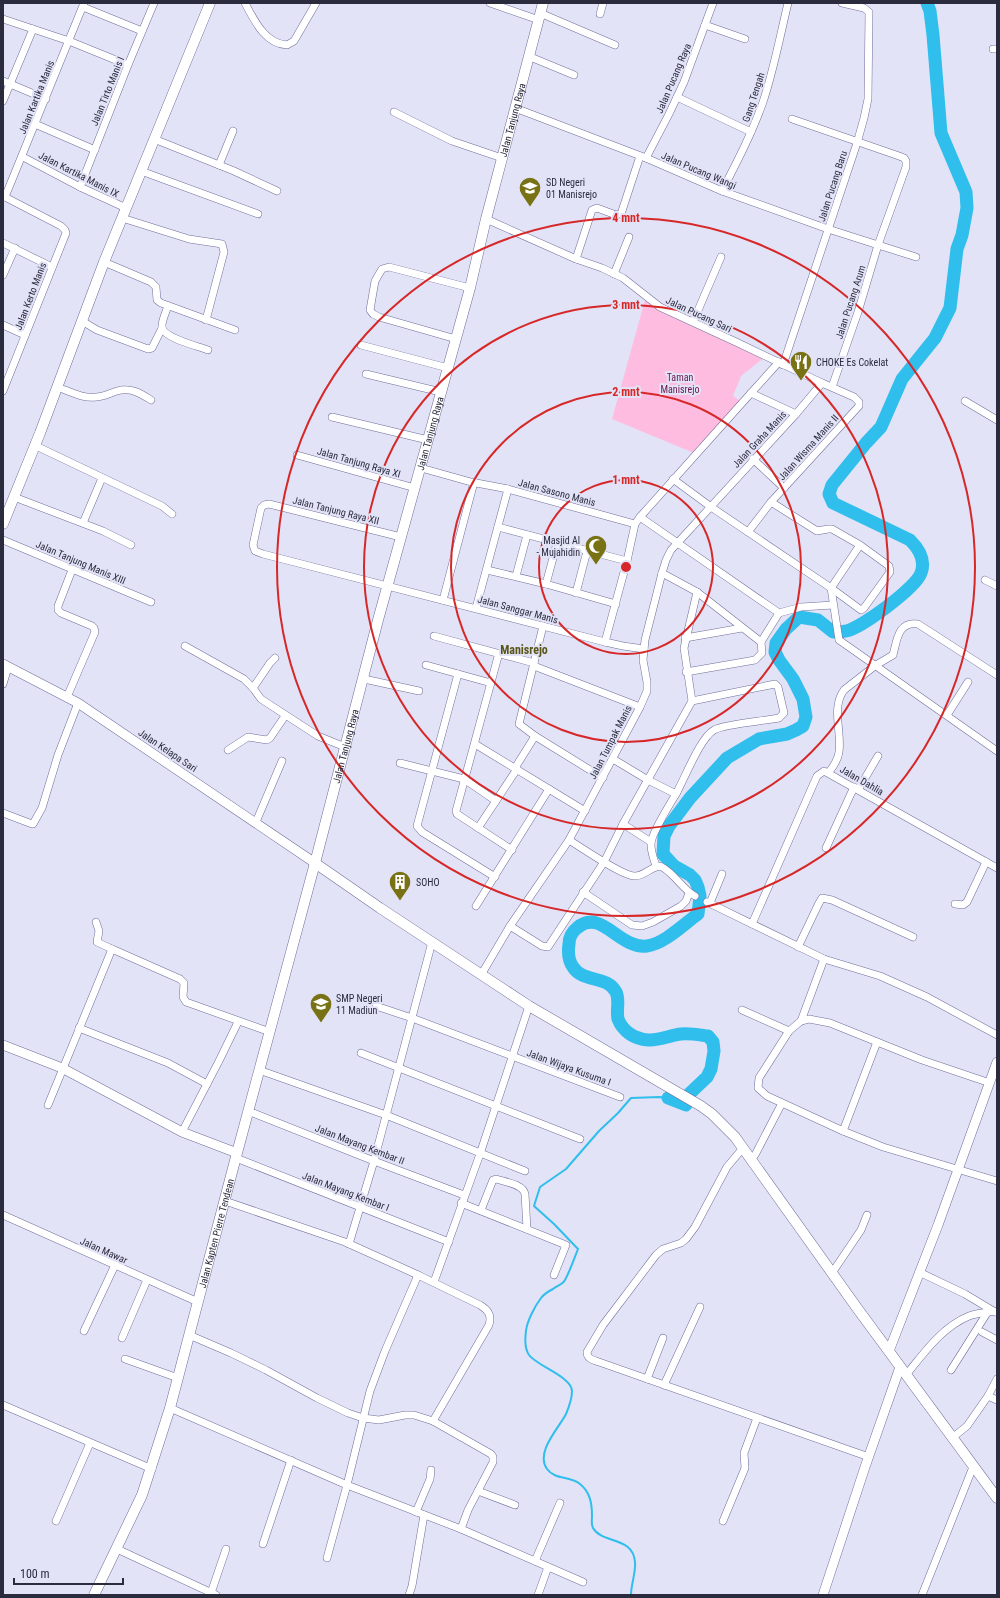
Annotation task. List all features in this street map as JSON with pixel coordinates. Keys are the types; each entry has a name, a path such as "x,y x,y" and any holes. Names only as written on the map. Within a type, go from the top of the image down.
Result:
{"main road":[{"path":"3,524 104,262 210,3"},
{"name":"Jalan Tanjung Raya","path":"315,863 414,488 421,468 470,288 486,219 540,12"},
{"path":"315,863 529,1006 610,1054 666,1084 700,1106 721,1123 735,1137 903,1371 997,1498"},
{"name":"Jalan Kapten Pierre Tendean","path":"94,1595 142,1495 152,1468 170,1408 236,1155 315,863"}],"street":[{"name":"Jalan Tirto Manis I","path":"80,187 154,3"},
{"path":"245,3 263,33 276,41 287,45 294,41 316,3"},
{"path":"490,3 540,12 615,45"},
{"path":"600,14 603,3"},
{"name":"Jalan Pucang Raya","path":"576,259 592,210 597,208 616,215 621,214 643,157 677,97 706,25 713,3"},
{"name":"Gang Tengah","path":"722,191 751,132 769,83 788,3"},
{"name":"Jalan Pucang Baru","path":"781,363 857,143 868,99 869,17 867,9 842,3"},
{"path":"84,5 142,31"},
{"name":"Jalan Kartika Manis","path":"4,197 23,157 84,5"},
{"path":"3,19 69,41 128,65"},
{"path":"706,25 745,39"},
{"path":"3,101 33,29"},
{"path":"528,56 574,75"},
{"path":"3,81 46,99"},
{"path":"677,97 751,132"},
{"name":"Jalan Pucang Wangi","path":"515,108 643,157 722,191 828,229 916,257"},
{"path":"394,112 452,141 502,158"},
{"path":"792,120 857,143"},
{"path":"35,124 95,150"},
{"path":"219,165 233,131"},
{"path":"154,138 277,191"},
{"name":"Jalan Pucang Arum","path":"832,387 858,312 878,245 906,167 904,158 857,143"},
{"name":"Jalan Kartika Manis IX","path":"23,157 80,187 126,208"},
{"path":"141,170 182,187 258,214"},
{"name":"Jalan Kerto Manis","path":"3,391 66,233 61,226 4,197"},
{"path":"122,218 189,239 222,244 224,252 206,320"},
{"name":"Jalan Pucang Sari","path":"486,219 576,259 614,274 638,288 660,307 854,397 859,402 859,406"},
{"path":"614,274 629,236"},
{"path":"3,243 52,267"},
{"path":"3,275 15,248"},
{"path":"693,322 721,257"},
{"path":"104,262 151,282 156,286 158,301 235,330"},
{"path":"456,339 373,314 370,310 375,281 382,269 389,267 470,288"},
{"path":"82,321 97,330 148,349 152,348 162,328 168,306"},
{"path":"3,325 25,335"},
{"path":"162,328 170,335 182,341 208,350"},
{"path":"361,345 448,368"},
{"path":"605,642 627,562 635,524 673,479 751,393 781,363"},
{"path":"366,374 441,392"},
{"name":"Jalan Graha Manis","path":"711,507 796,414 822,383"},
{"path":"57,387 88,397 96,397 119,390 129,390 136,391 151,400"},
{"path":"751,393 796,414"},
{"path":"965,401 997,420"},
{"name":"Jalan Wisma Manis II","path":"748,532 784,488 859,406"},
{"path":"332,418 428,440"},
{"path":"34,445 162,506 172,514"},
{"name":"Jalan Tanjung Raya XI","path":"297,455 414,488"},
{"path":"753,460 784,488"},
{"name":"Jalan Sasono Manis","path":"421,468 508,489 635,524"},
{"path":"83,523 102,478"},
{"path":"673,479 711,507 861,610 864,608 890,572 889,566 860,545 832,529 815,530 772,502"},
{"path":"443,600 474,482"},
{"path":"476,608 508,489"},
{"path":"14,497 103,531 132,545"},
{"name":"Jalan Sanggar Manis","path":"266,504 260,511 253,545 256,551 263,554 605,642 644,649"},
{"name":"Jalan Tanjung Raya XII","path":"266,504 272,504 401,537"},
{"name":"Jalan Tumpak Manis","path":"481,975 510,926 569,840 640,707 648,682 643,660 644,649 666,560 677,543 711,507"},
{"path":"640,517 779,614"},
{"path":"498,527 627,562"},
{"path":"516,576 527,535"},
{"name":"Jalan Tanjung Manis XIII","path":"3,540 151,602"},
{"path":"546,584 557,543"},
{"path":"860,545 831,588 838,640 876,665 997,751"},
{"path":"576,593 587,551"},
{"path":"67,697 95,632 92,626 61,613 58,610 58,606 72,570"},
{"path":"487,570 516,576 616,604"},
{"path":"662,572 697,592 761,642"},
{"path":"985,580 997,586"},
{"path":"510,926 547,948 604,862 623,824 692,701 686,672 684,648 697,592"},
{"path":"686,672 755,660 762,653 761,642 779,614 801,607 833,605"},
{"path":"829,772 839,753 838,707 841,694 876,665 893,655 898,636 902,629 911,623 918,624 997,675"},
{"path":"543,626 534,665 518,721 535,736 603,778"},
{"path":"686,638 742,628"},
{"path":"434,636 499,653 534,665 640,707"},
{"path":"185,646 244,679 261,699 285,716 318,736 345,747"},
{"path":"499,653 456,811 457,814 512,850"},
{"path":"253,688 275,658"},
{"path":"426,665 490,683"},
{"path":"3,684 5,666"},
{"name":"Jalan Kelapa Sari","path":"5,666 78,703 315,863"},
{"path":"458,674 417,826 422,832 495,877"},
{"path":"364,679 419,691"},
{"path":"947,715 968,682"},
{"path":"656,866 651,842 701,745 712,731 724,727 778,718 784,713 778,687 775,684 692,701"},
{"path":"3,812 33,824 42,808 58,755 78,703"},
{"path":"228,750 248,737 267,740 285,716"},
{"path":"478,828 535,736"},
{"path":"475,744 585,811"},
{"path":"826,848 856,788 878,756"},
{"path":"613,759 648,780 676,794 677,792"},
{"path":"256,822 282,761"},
{"path":"400,763 464,779 496,801"},
{"name":"Jalan Dahlia","path":"752,924 817,776 824,771 829,772 997,868"},
{"path":"476,906 549,789"},
{"path":"623,824 651,842"},
{"path":"569,840 604,862 633,876 646,873 656,866 662,867 692,895 681,906 653,922 640,926 632,924 583,892"},
{"path":"955,904 963,905 967,902 986,862"},
{"path":"722,874 708,902 798,947 824,958 880,976 927,997 997,1034"},
{"path":"798,947 822,898 832,900 913,937"},
{"path":"96,922 99,931 97,942 180,978 184,983 182,997 186,1002 238,1022 270,1032"},
{"path":"349,1244 374,1161 432,942"},
{"path":"48,1104 112,949"},
{"path":"801,1021 824,958"},
{"name":"Jalan Wijaya Kusuma I","path":"376,1006 412,1018 620,1097"},
{"path":"434,1282 449,1242 461,1203 480,1154 529,1006"},
{"path":"742,1010 789,1031"},
{"path":"990,1083 922,1060 830,1024 809,1019 801,1021 789,1031 767,1065 757,1084 761,1092 843,1131 884,1147 997,1181"},
{"path":"182,1132 238,1022"},
{"path":"79,1028 168,1063 207,1084"},
{"path":"843,1131 877,1042"},
{"path":"3,1044 62,1068 182,1132 236,1155"},
{"path":"361,1053 580,1139"},
{"path":"889,1351 997,1062"},
{"path":"259,1070 386,1115 525,1171"},
{"path":"755,1155 782,1103"},
{"name":"Jalan Mayang Kembar II","path":"248,1110 374,1161 464,1195"},
{"path":"743,1148 727,1167 695,1227 686,1240 663,1248 656,1255 603,1325 586,1352 589,1358 756,1418 869,1456"},
{"name":"Jalan Mayang Kembar I","path":"236,1155 360,1208 449,1242"},
{"path":"481,1210 493,1180 496,1179 520,1187 525,1191 527,1229"},
{"path":"225,1201 349,1244 434,1282 485,1308 490,1314 488,1325 433,1422"},
{"path":"461,1203 566,1245 554,1275"},
{"name":"Jalan Mawar","path":"3,1215 198,1302"},
{"path":"832,1273 861,1230 867,1215"},
{"path":"84,1331 115,1265"},
{"path":"919,1272 965,1294 992,1312"},
{"path":"327,1558 375,1377 418,1275"},
{"path":"122,1338 147,1280"},
{"path":"664,1385 700,1307"},
{"path":"951,1370 992,1312"},
{"path":"823,1595 869,1456 903,1371 951,1326 970,1316 992,1312"},
{"path":"982,1332 997,1340"},
{"path":"189,1335 230,1352 338,1408 363,1418 385,1420 405,1415 414,1415 433,1422 493,1456 492,1462 468,1510 462,1529"},
{"path":"647,1379 663,1338"},
{"path":"125,1359 178,1378"},
{"path":"952,1438 967,1426 988,1396 997,1379"},
{"path":"988,1396 997,1400"},
{"path":"3,1405 152,1468"},
{"path":"170,1408 347,1485 462,1529 583,1582"},
{"path":"723,1521 745,1468 744,1452 756,1418"},
{"path":"56,1521 90,1443"},
{"path":"263,1544 291,1460"},
{"path":"922,1595 973,1467"},
{"path":"416,1512 430,1479 431,1470"},
{"path":"478,1491 515,1505"},
{"path":"535,1561 560,1504"},
{"path":"409,1595 412,1586 424,1515"},
{"path":"117,1549 213,1594 226,1549"},
{"path":"538,1595 548,1567"}],"green space":[{"name":"Taman Manisrejo","path":"645,300 765,357 741,376 733,396 742,402 694,453 612,419"}],"waterway":[{"path":"668,1098 686,1105 687,1096 707,1077 711,1069 714,1051 713,1042 708,1036 695,1034 681,1034 652,1040 639,1038 630,1034 623,1028 618,1019 617,995 612,987 607,983 577,972 573,967 568,950 570,939 572,933 577,928 586,923 594,922 602,925 627,942 647,946 667,938 698,914 700,896 695,880 690,875 674,866 663,854 664,836 669,826 690,798 727,758 759,739 787,734 803,726 806,717 803,699 793,679 775,652 776,643 786,629 799,617 818,620 833,632 853,628 875,615 899,597 917,580 921,573 923,564 921,555 910,540 833,503 829,494 832,485 881,427 902,379 935,338 950,308 957,249 962,235 967,208 966,192 941,133 933,35 930,11 927,3"},
{"path":"631,1595 635,1566 633,1554 629,1548 623,1544 597,1533 592,1526 591,1502 586,1491 580,1484 554,1475 547,1469 544,1462 544,1455 549,1440 566,1414 571,1400 572,1391 570,1386 561,1376 539,1363 529,1355 525,1340 526,1331 536,1305 541,1298 565,1280 578,1249 534,1206 540,1187 566,1169 599,1131 631,1098 668,1098"}],"place":[{"name":"SD Negeri 01 Manisrejo","path":"530,208"},
{"name":"CHOKE Es Cokelat","path":"801,382"},
{"name":"Masjid Al - Mujahidin","path":"596,566"},
{"name":"SOHO","path":"400,902"},
{"name":"SMP Negeri 11 Madiun","path":"321,1024"}],"district":[{"name":"Manisrejo","path":"524,650"}]}
